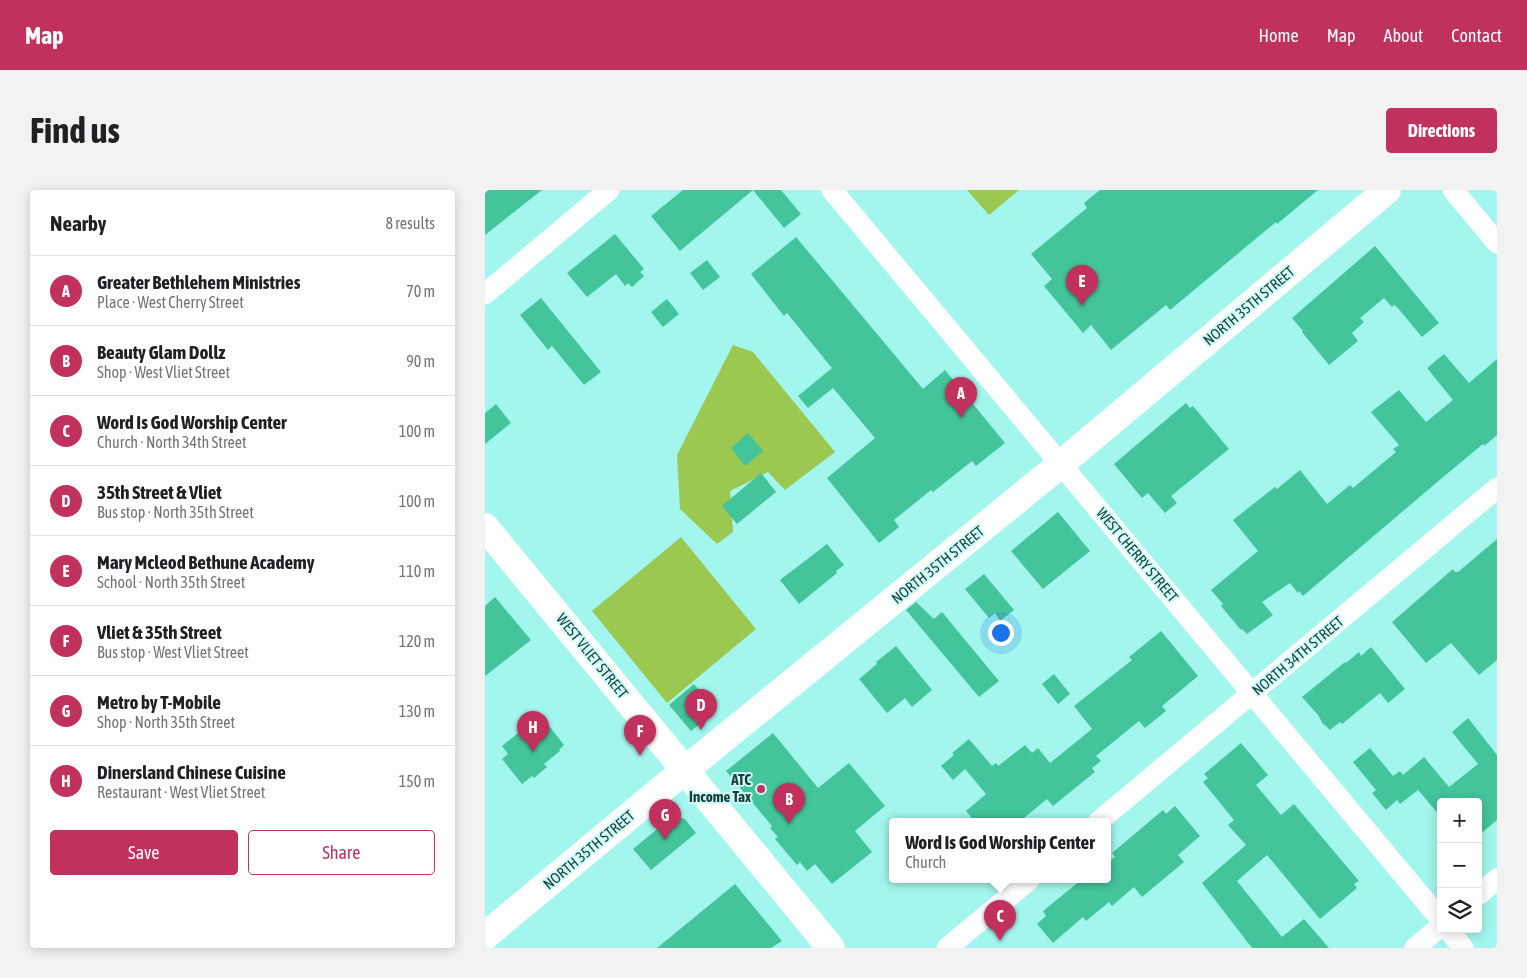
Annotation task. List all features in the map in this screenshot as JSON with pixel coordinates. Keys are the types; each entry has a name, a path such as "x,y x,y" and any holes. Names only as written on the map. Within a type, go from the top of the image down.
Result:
{"main road":[{"name":"NORTH 35TH STREET","path":"485,936 685,770 1061,464 1387,190"},
{"name":"WEST VLIET STREET","path":"486,532 831,948"}],"street":[{"path":"485,294 609,190"},
{"name":"WEST CHERRY STREET","path":"831,190 1437,915"},
{"path":"1453,190 1497,243"},
{"name":"NORTH 34TH STREET","path":"1103,818 1497,488"},
{"path":"1482,892 1497,879"},
{"path":"947,948 1025,883"},
{"path":"1415,948 1437,929"},
{"path":"1451,933 1463,948"}],"green space":[{"path":"967,190 1019,190 989,215"},
{"path":"733,345 753,352 835,452 785,490 768,472 730,491 733,532 717,544 680,509 677,455"},
{"path":"681,537 756,629 667,703 592,611"}],"building":[{"path":"485,190 542,190 485,235"},
{"path":"683,190 753,190 680,251 651,216"},
{"path":"753,190 781,190 801,214 784,228"},
{"path":"1100,190 1318,190 1277,224 1276,222 1170,310 1166,305 1111,350 1091,325 1083,333 1044,286 1052,279 1031,254 1087,208 1084,203"},
{"path":"615,234 644,269 640,272 644,276 632,287 628,283 625,286 616,274 587,297 567,273"},
{"path":"796,237 923,389 945,370 1005,443 976,466 972,461 933,492 931,490 894,520 899,527 879,543 827,478 875,438 833,388 808,408 798,396 832,368 787,313 784,316 751,274"},
{"path":"1375,246 1439,323 1422,337 1397,307 1394,305 1392,307 1384,298 1360,318 1364,322 1352,333 1358,341 1329,365 1292,318"},
{"path":"707,260 720,277 703,290 690,273"},
{"path":"541,298 601,372 584,385 552,346 548,350 520,315"},
{"path":"667,299 679,314 663,327 651,312"},
{"path":"1444,354 1469,383 1497,359 1497,435 1484,446 1483,444 1442,478 1303,596 1290,583 1262,602 1273,615 1247,634 1241,630 1221,606 1223,604 1211,590 1258,551 1233,520 1300,470 1327,504 1350,485 1353,488 1396,452 1393,449 1399,445 1371,412 1399,390 1426,422 1453,400 1427,368"},
{"path":"1186,403 1190,408 1193,406 1229,449 1171,496 1177,503 1165,513 1148,493 1142,498 1114,464"},
{"path":"496,404 511,423 485,444 485,413"},
{"path":"748,433 763,451 745,466 731,448"},
{"path":"761,473 776,492 737,524 722,506"},
{"path":"1058,512 1090,551 1043,589 1011,551"},
{"path":"1497,539 1497,660 1479,675 1451,643 1426,663 1392,622 1453,569 1455,572 1458,572"},
{"path":"827,544 844,565 799,604 780,580"},
{"path":"984,574 1014,610 1000,621 995,613 989,618 965,589"},
{"path":"495,597 531,640 485,676 485,606"},
{"path":"916,602 934,619 942,612 999,681 979,697 906,610"},
{"path":"1161,631 1198,676 1162,706 1166,711 1145,728 1139,721 1096,756 1101,761 1092,768 1095,772 1053,806 1047,799 1024,818 972,818 966,811 986,794 965,769 953,780 941,766 954,755 952,753 969,739 992,766 996,763 998,766 1025,745 1032,753 1038,748 1050,763 1092,729 1074,706 1132,660 1129,657"},
{"path":"896,646 932,690 912,707 905,698 887,713 859,679"},
{"path":"1371,647 1405,689 1388,703 1380,693 1342,724 1340,722 1330,730 1302,697 1345,662 1359,652 1361,656"},
{"path":"1054,674 1070,694 1058,704 1042,684"},
{"path":"694,684 716,711 691,731 669,705"},
{"path":"1468,718 1497,755 1497,820 1482,833 1482,798 1437,798 1437,812 1418,790 1400,804 1397,800 1386,810 1372,793 1376,790 1353,762 1370,748 1393,776 1400,771 1403,775 1424,757 1449,787 1478,764 1452,732"},
{"path":"533,721 539,728 546,722 564,745 560,751 544,764 547,767 534,778 532,776 522,784 502,759 508,754 502,746"},
{"path":"773,733 818,788 849,763 885,806 855,831 872,852 832,884 815,864 807,871 800,862 797,865 775,839 778,837 770,828 772,826 726,771"},
{"path":"1241,743 1268,775 1256,785 1281,815 1294,804 1359,881 1354,884 1357,888 1320,919 1267,855 1237,881 1282,937 1304,919 1329,948 1252,948 1202,883 1246,845 1228,825 1234,820 1203,782 1208,778 1204,774"},
{"path":"1175,806 1200,836 1178,855 1184,862 1142,897 1134,887 1112,906 1109,902 1086,921 1083,917 1053,943 1037,924 1046,916 1043,911 1077,883 1111,883 1111,860 1115,857 1112,853 1163,810 1166,814"},
{"path":"673,816 685,819 696,833 651,870 633,849"},
{"path":"735,884 782,941 771,948 657,948"}],"place":[{"name":"Mary Mcleod Bethune Academy","path":"1082,306"},
{"name":"Greater Bethlehem Ministries","path":"961,418"},
{"name":"35th Street & Vliet","path":"701,730"},
{"name":"Dinersland Chinese Cuisine","path":"533,752"},
{"name":"Vliet & 35th Street","path":"640,756"},
{"name":"ATC Income Tax","path":"761,789"},
{"name":"Beauty Glam Dollz","path":"789,824"},
{"name":"Metro by T-Mobile","path":"665,840"},
{"name":"Word Is God Worship Center","path":"1000,941"}]}
